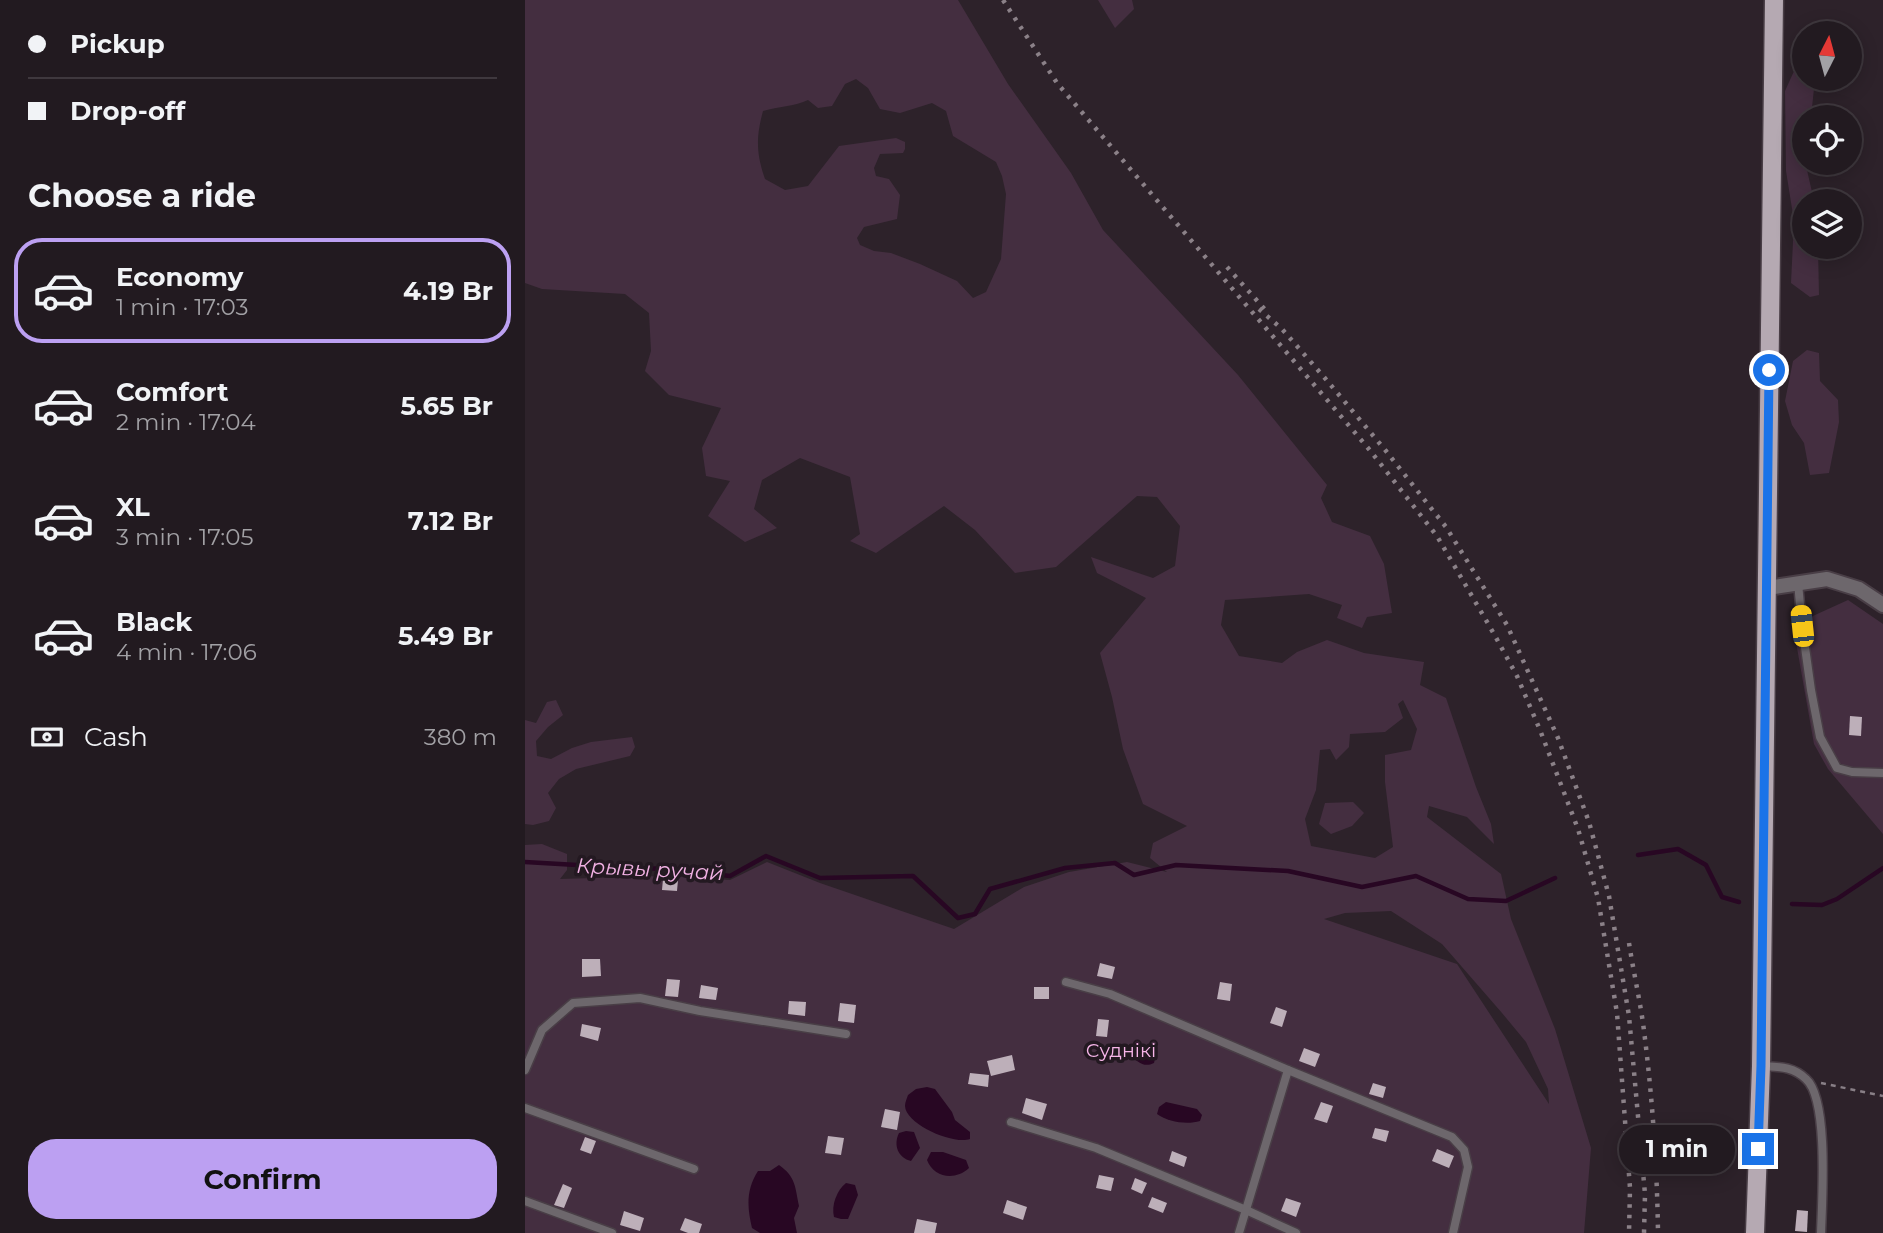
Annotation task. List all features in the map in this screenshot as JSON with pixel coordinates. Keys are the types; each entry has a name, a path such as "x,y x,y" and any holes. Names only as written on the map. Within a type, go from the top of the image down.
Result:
{"main road":[{"path":"1755,1233 1761,1066 1774,0"}],"street":[{"path":"1767,589 1827,579 1859,589 1883,605"}],"lane":[{"path":"1798,583 1807,665 1821,737 1837,768 1852,772 1883,773"},
{"path":"1066,982 1111,994 1452,1137 1464,1150 1468,1167 1453,1233"},
{"path":"525,1070 542,1030 573,1003 640,998 700,1011 846,1034"},
{"path":"1761,1066 1791,1068 1809,1081 1818,1102 1823,1179 1821,1233"},
{"path":"1239,1233 1288,1070"},
{"path":"525,1108 694,1169"},
{"path":"1011,1122 1096,1148 1296,1233"},
{"path":"525,1201 612,1233"}],"path":[{"path":"1809,1081 1883,1096"}],"green space":[{"name":"Суднікі","path":"525,0 958,0 1008,84 1071,173 1103,230 1238,375 1327,485 1321,498 1332,522 1370,536 1384,564 1392,613 1367,617 1362,628 1337,618 1342,605 1309,594 1225,600 1221,625 1239,656 1282,663 1297,652 1327,640 1364,653 1424,662 1420,685 1446,698 1491,824 1494,844 1467,817 1429,806 1427,817 1501,874 1511,919 1555,1029 1591,1148 1584,1233 525,1233 525,845 542,844 567,854 567,870 560,879 663,876 730,880 767,862 954,929 1024,887 1069,872 1127,862 1167,872 1150,858 1153,843 1187,826 1143,804 1123,749 1100,653 1146,598 1097,573 1091,557 1153,578 1175,566 1180,526 1157,497 1137,496 1056,567 1015,573 975,530 944,506 876,553 850,541 860,534 850,477 800,458 762,480 754,509 777,528 745,542 708,516 730,481 706,476 702,448 721,408 669,395 645,371 651,351 649,313 625,294 542,289 525,283","holes":["856,79 868,88 880,109 900,113 932,103 946,111 953,136 996,162 1006,194 1001,259 986,292 973,298 957,281 891,253 874,251 860,245 857,238 864,227 897,219 900,195 889,179 876,176 874,168 880,154 903,153 905,142 896,138 839,146 808,186 785,190 765,179 758,145 763,111 808,100 818,108 832,106 845,84","1403,700 1417,729 1411,750 1385,755 1385,782 1393,847 1375,858 1311,846 1305,819 1316,790 1320,750 1330,749 1336,760 1349,747 1350,734 1385,732 1403,718 1398,704","1391,911 1442,944 1526,1042 1548,1089 1549,1104 1457,964 1324,919 1345,913"]},
{"path":"1098,0 1132,0 1134,9 1115,28"},
{"path":"1792,76 1792,91 1814,91 1812,105 1792,105 1792,175 1808,175 1811,189 1792,189 1792,208 1786,171 1785,91"},
{"path":"1792,259 1818,259 1819,295 1810,297 1791,283"},
{"path":"1807,350 1819,353 1820,381 1838,400 1839,422 1829,473 1810,475 1804,443 1792,425 1785,401 1793,361"},
{"path":"1848,600 1883,624 1883,834 1828,769 1814,744 1793,625"},
{"path":"556,700 563,715 536,741 537,756 551,759 591,742 632,737 635,747 630,756 576,769 559,779 548,793 556,808 549,821 525,824 525,720 536,723 547,702"},
{"path":"1353,802 1364,813 1352,826 1331,834 1319,824 1325,803"}],"shaded area":[{"path":"1137,1042 1156,1054 1154,1063 1141,1064 1131,1055 1132,1046"},
{"path":"916,1089 935,1089 955,1120 970,1132 970,1139 953,1139 932,1132 907,1113 905,1106 908,1095"},
{"path":"1166,1102 1197,1109 1202,1115 1200,1121 1184,1123 1161,1117 1157,1114 1159,1107"},
{"path":"914,1132 920,1148 911,1161 900,1154 897,1146 899,1133"},
{"path":"931,1152 943,1152 966,1160 969,1168 958,1175 940,1174 927,1160"},
{"path":"779,1165 792,1178 795,1188 799,1206 794,1218 797,1233 760,1233 752,1228 750,1220 751,1185 758,1171 770,1171"},
{"path":"846,1183 855,1185 858,1195 848,1219 841,1219 834,1217 833,1208 837,1194"}],"building":[{"path":"1850,716 1862,717 1861,736 1849,735"},
{"path":"663,879 678,880 677,891 662,890"},
{"path":"582,959 600,959 601,976 582,977"},
{"path":"1100,963 1115,967 1112,979 1097,976"},
{"path":"667,979 680,980 678,997 665,996"},
{"path":"1220,982 1232,984 1230,1001 1217,999"},
{"path":"701,985 718,988 716,1000 699,998"},
{"path":"1034,987 1049,987 1049,999 1034,999"},
{"path":"789,1001 806,1002 805,1016 788,1014"},
{"path":"840,1003 856,1005 854,1023 838,1021"},
{"path":"1276,1007 1287,1011 1282,1027 1270,1023"},
{"path":"1098,1019 1109,1020 1107,1037 1096,1036"},
{"path":"582,1024 601,1028 598,1041 580,1036"},
{"path":"1304,1048 1320,1054 1315,1067 1299,1061"},
{"path":"1012,1055 1015,1070 991,1076 987,1061"},
{"path":"970,1073 989,1075 988,1087 968,1084"},
{"path":"1373,1083 1386,1087 1383,1098 1369,1094"},
{"path":"1026,1098 1047,1104 1042,1120 1022,1113"},
{"path":"1321,1102 1333,1106 1327,1123 1314,1119"},
{"path":"885,1109 900,1112 897,1130 881,1127"},
{"path":"1375,1128 1389,1131 1386,1142 1372,1138"},
{"path":"828,1136 844,1138 841,1155 825,1153"},
{"path":"585,1137 596,1141 591,1154 580,1150"},
{"path":"1437,1149 1454,1156 1449,1168 1432,1161"},
{"path":"1172,1151 1187,1157 1184,1167 1169,1161"},
{"path":"1099,1175 1114,1178 1111,1191 1096,1188"},
{"path":"1135,1178 1147,1183 1142,1194 1131,1189"},
{"path":"563,1184 572,1188 564,1208 554,1205"},
{"path":"1152,1197 1167,1203 1163,1213 1148,1207"},
{"path":"1286,1198 1301,1203 1296,1217 1281,1211"},
{"path":"1007,1200 1027,1207 1023,1220 1003,1213"},
{"path":"1797,1210 1808,1211 1807,1232 1795,1231"},
{"path":"624,1211 644,1218 640,1231 620,1225"},
{"path":"685,1218 702,1224 699,1233 680,1230"},
{"path":"917,1219 937,1223 935,1233 914,1233"}],"waterway":[{"name":"Крывы ручай","path":"1638,855 1678,849 1706,865 1722,897 1739,902"},
{"name":"Крывы ручай","path":"525,862 674,869 730,876 766,856 820,878 913,876 958,918 975,914 990,889 1065,868 1115,863 1134,875 1176,865 1288,871 1362,887 1416,876 1468,899 1506,901 1555,878"},
{"name":"Крывы ручай","path":"1792,904 1822,905 1837,899 1883,868"}],"railway":[{"path":"1003,0 1057,83 1368,448 1437,536 1517,676 1578,829 1598,898 1617,1013 1630,1188 1629,1233"},
{"path":"1227,267 1269,314"},
{"path":"1259,309 1282,329 1324,377 1446,527 1507,625 1558,738 1589,822 1609,896 1629,1016 1645,1194 1644,1233"},
{"path":"1629,943 1649,1075 1658,1233"}],"route":[{"path":"1758,1149 1769,370"}]}
